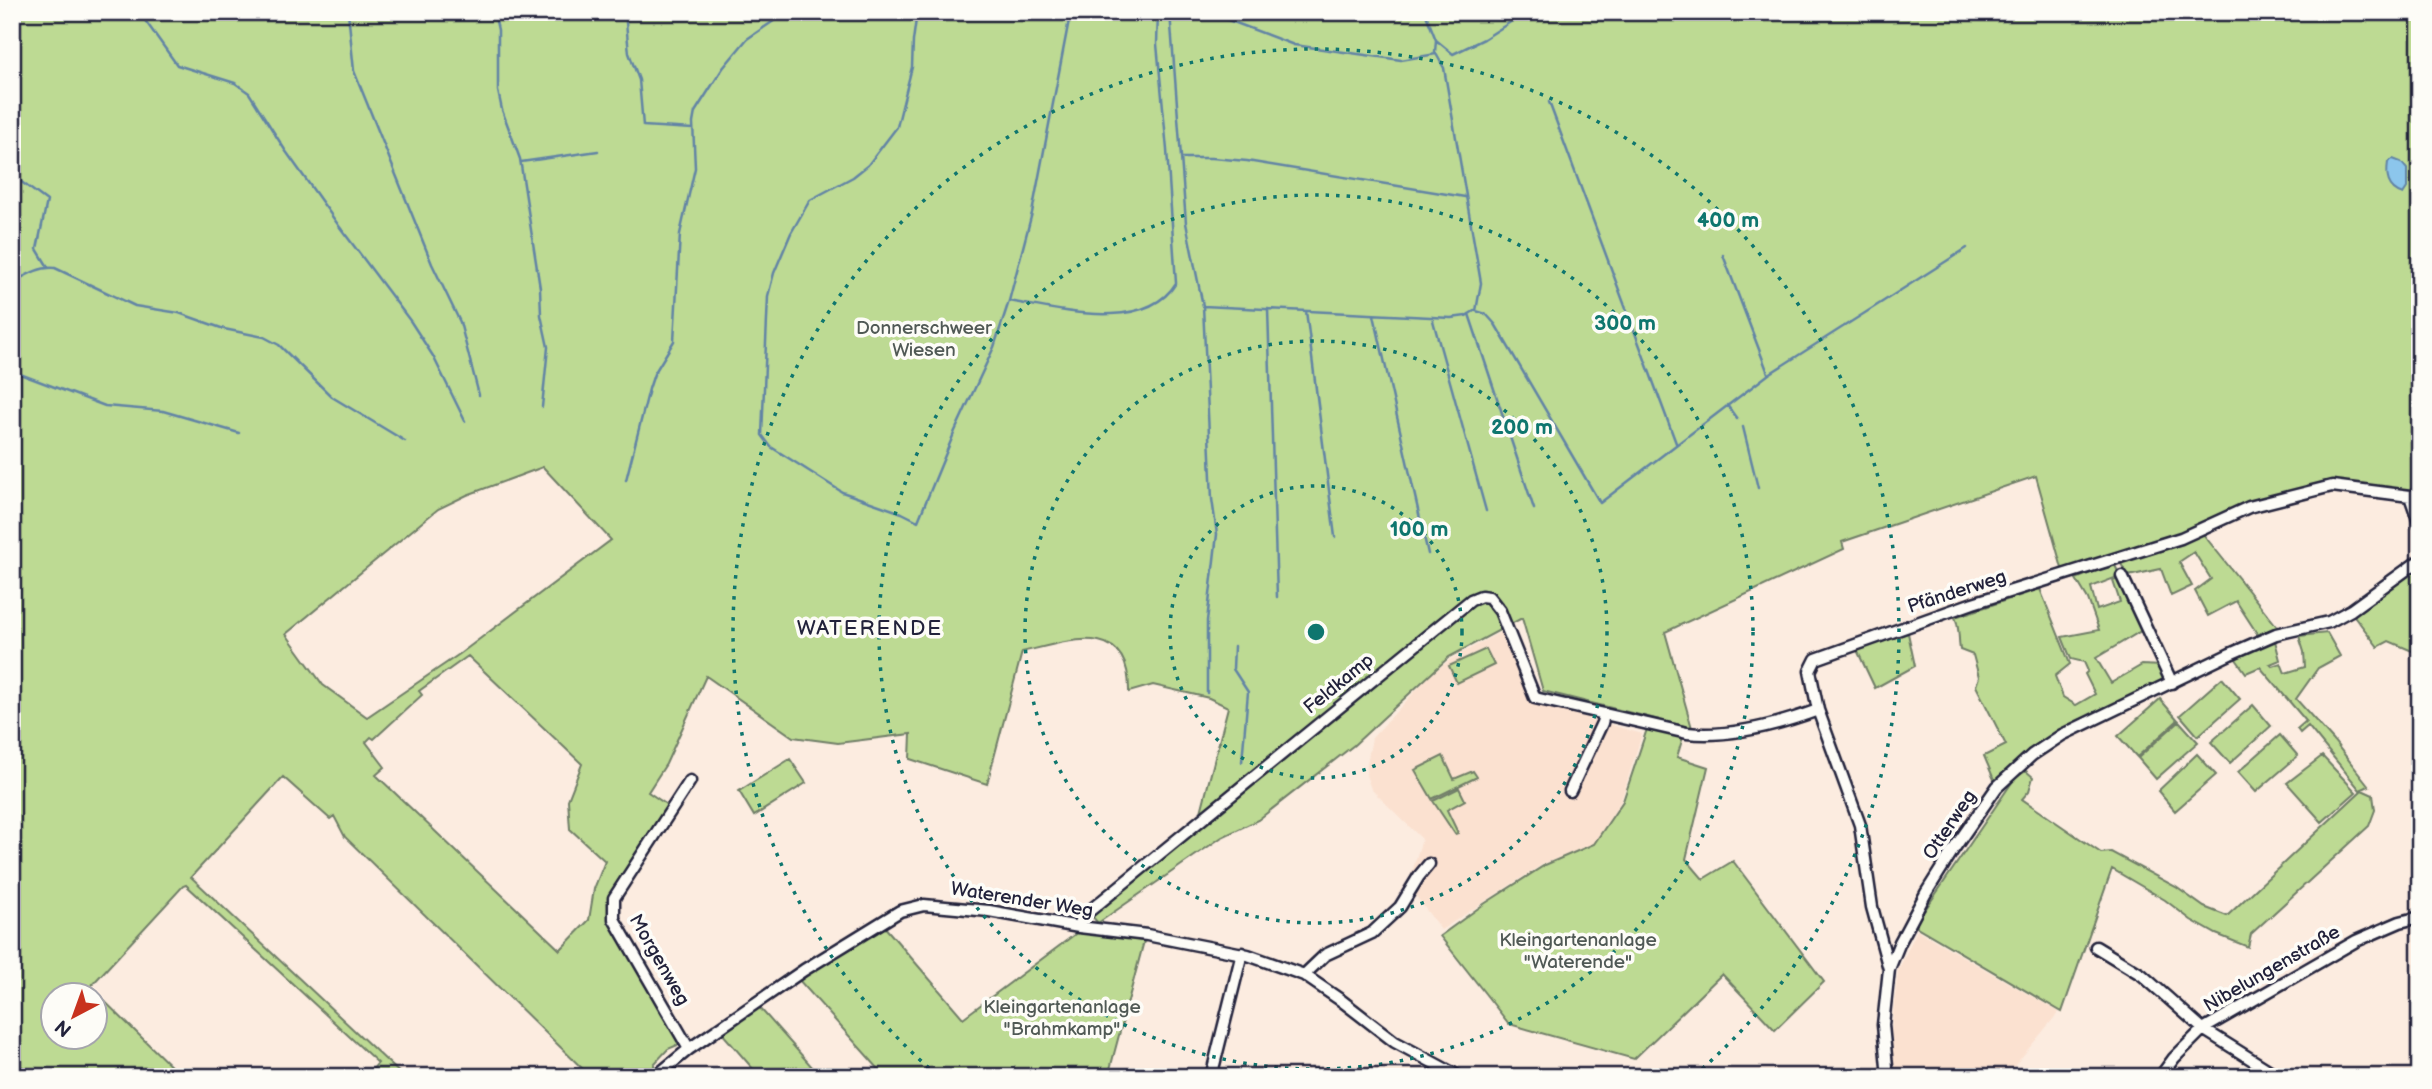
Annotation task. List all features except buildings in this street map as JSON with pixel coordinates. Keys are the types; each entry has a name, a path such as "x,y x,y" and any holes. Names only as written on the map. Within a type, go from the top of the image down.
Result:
{"highway":[{"path":"12,1075 18,1077"}],"street":[{"name":"Pfänderweg","path":"1889,969 1872,907 1860,825 1818,710 1810,671 1816,659 1973,603 2181,538 2249,507 2332,486 2415,495"},
{"path":"2415,495 2420,525"},
{"name":"Otterweg","path":"1888,1077 1883,1025 1889,969 1926,893 1952,850 1997,787 2032,755 2062,735 2276,634 2329,622 2351,610 2420,560"},
{"path":"2122,576 2172,682"},
{"name":"Feldkamp","path":"1079,927 1082,917 1471,600 1481,596 1489,597 1494,602 1510,633 1535,698 1707,736 1752,729 1818,710"},
{"path":"1570,791 1604,715"},
{"name":"Morgenweg","path":"689,1049 614,919 614,898 690,781"},
{"path":"1304,975 1325,955 1372,933 1400,907 1429,864"},
{"name":"Waterender Weg","path":"655,1077 689,1049 804,970 900,911 923,905 941,905 1147,935 1242,953 1304,975 1395,1042 1460,1077"},
{"name":"Nibelungenstraße","path":"2160,1077 2174,1058 2203,1029 2356,941 2400,922 2420,917"},
{"path":"2096,947 2142,975 2203,1029 2270,1071"},
{"path":"1211,1077 1242,953"}],"shaded area":[{"path":"1504,630 1531,698 1642,734 1621,801 1594,844 1543,864 1441,930 1408,885 1422,839 1371,789 1366,775 1372,738 1431,674 1451,659"},
{"path":"1917,930 2059,1012 2011,1070 2014,1077 1895,1077 1891,1031 1898,971"}],"green space":[{"name":"Donnerschweer Wiesen","path":"12,12 2420,12 2420,490 2405,491 2329,483 2179,536 2063,572 2036,476 1842,542 1844,549 1665,632 1692,728 1543,691 1522,618 1449,657 1354,745 1258,820 1222,837 1098,923 1090,914 1205,818 1201,812 1228,707 1209,698 1153,685 1129,692 1127,669 1119,653 1108,644 1093,640 1076,640 1022,652 987,784 910,759 911,734 838,743 793,737 706,676 666,764 648,792 670,807 610,898 610,920 680,1044 668,1049 654,1064 655,1070 648,1077 591,1077 345,837 334,816 330,819 283,777 191,877 404,1077 366,1077 378,1063 186,885 96,981 38,981 38,1050 108,1050 108,1005 182,1077 46,1077 12,1063","holes":["543,467 611,540 461,653 367,717 323,685 286,634 438,509 467,495","468,656 582,764 568,800 570,829 605,861 594,889 589,920 560,950 376,775 385,767 366,742 371,737 374,739 422,695 419,691"]},
{"path":"2203,534 2279,629 2260,638 2236,601 2208,616 2195,591 2211,579 2194,552 2179,562 2192,586 2171,596 2161,569 2128,576 2120,562"},
{"path":"2114,563 2120,576 2091,587 2097,610 2120,602 2113,581 2120,578 2144,629 2096,658 2111,683 2142,665 2161,666 2168,681 2049,738 1995,782 1984,756 2006,745 1976,686 1979,677 1973,655 1960,650 1955,617 2040,589 2070,664 2055,676 2063,697 2076,705 2095,694 2085,674 2088,671 2084,662 2071,659 2062,637 2099,630 2088,599 2076,579"},
{"path":"2420,565 2420,651 2417,653 2389,641 2378,647 2352,613"},
{"path":"1908,633 1915,666 1875,688 1857,650"},
{"path":"2327,633 2340,656 2318,668 2296,699 2369,786 2360,790 2308,726 2300,733 2297,729 2306,721 2260,667 2246,673 2233,655 2274,637 2280,660 2270,664 2272,666 2281,663 2285,673 2305,667 2299,636"},
{"path":"1486,649 1494,665 1457,683 1449,666"},
{"path":"2222,678 2240,699 2198,736 2180,715"},
{"path":"2160,699 2178,720 2137,757 2118,736"},
{"path":"2253,705 2271,726 2230,763 2211,742"},
{"path":"2179,721 2198,742 2156,779 2138,758"},
{"name":"Kleingartenanlage \"Waterende\"","path":"1647,729 1683,737 1677,757 1708,767 1686,859 1703,879 1733,861 1824,982 1775,1030 1722,974 1634,1059 1509,1024 1440,936 1545,865 1594,844 1623,801"},
{"path":"2280,735 2298,756 2256,792 2238,772"},
{"path":"2197,754 2216,775 2175,811 2158,791"},
{"path":"1443,756 1454,779 1473,771 1477,777 1432,799 1415,770"},
{"path":"2322,756 2356,792 2322,822 2287,783"},
{"path":"790,759 806,783 754,816 739,791"},
{"path":"2026,771 2033,777 2029,791 2022,799 2101,853 2111,852 2176,887 2204,907 2227,916 2362,790 2373,795 2375,810 2369,826 2251,934 2248,947 2191,920 2165,900 2112,869 2062,1012 1917,927 1916,923 2015,778"},
{"path":"1459,788 1465,800 1447,810 1458,833 1455,834 1433,801"},
{"name":"Kleingartenanlage \"Brahmkamp\"","path":"883,925 963,1018 1078,932 1144,941 1110,1069 1132,1077 886,1077 798,979"},
{"path":"759,1007 821,1077 760,1077 721,1032"}],"water":[{"path":"2393,159 2401,162 2407,169 2407,188 2403,194 2394,189 2389,181 2388,162"}],"waterway":[{"path":"139,12 177,65 235,83 249,93 285,150 411,322 433,356 465,421"},
{"path":"139,12 149,12"},
{"path":"348,12 354,71 432,264 460,322 479,395"},
{"path":"494,12 498,30 498,91 520,159 540,288 541,315 548,347 542,407"},
{"path":"625,12 629,53 639,80 643,126 693,129"},
{"path":"626,480 654,374 674,341 680,234 695,168 695,112 723,68 747,39 787,12"},
{"path":"917,12 912,67 897,127 868,165 853,177 810,200 791,233 774,273 768,296 762,435 771,447 842,492 918,521 955,431 994,347 1009,301 1032,213 1069,20"},
{"path":"1009,301 1075,312 1122,313 1144,308 1162,299 1176,283 1157,44 1158,12"},
{"path":"1170,12 1186,223 1203,306 1212,499 1217,534 1207,621 1207,693"},
{"path":"1207,12 1294,45 1401,60 1436,54"},
{"path":"1425,12 1436,40 1435,52 1444,68 1481,283 1476,311 1486,314 1495,324 1600,503 1769,374 1967,248"},
{"path":"1436,40 1453,54 1484,39 1526,12"},
{"path":"2415,12 2420,14"},
{"path":"1549,102 1676,443"},
{"path":"521,162 598,151"},
{"path":"1181,158 1247,161 1465,197"},
{"path":"12,175 47,201 37,249 48,267"},
{"path":"1723,255 1768,373"},
{"path":"12,283 38,270 55,268 135,306 179,313 224,329 264,337 279,345 332,397 405,441"},
{"path":"1203,306 1451,318 1466,316 1474,311"},
{"path":"1268,309 1277,597"},
{"path":"1306,311 1335,537"},
{"path":"1469,314 1534,509"},
{"path":"1374,315 1428,554"},
{"path":"1432,317 1486,511"},
{"path":"12,371 105,406 163,411 239,433"},
{"path":"1727,405 1737,419"},
{"path":"1743,427 1758,488"},
{"path":"1234,646 1233,669 1248,692 1242,762"}],"district":[{"name":"WATERENDE","path":"870,628"}]}
